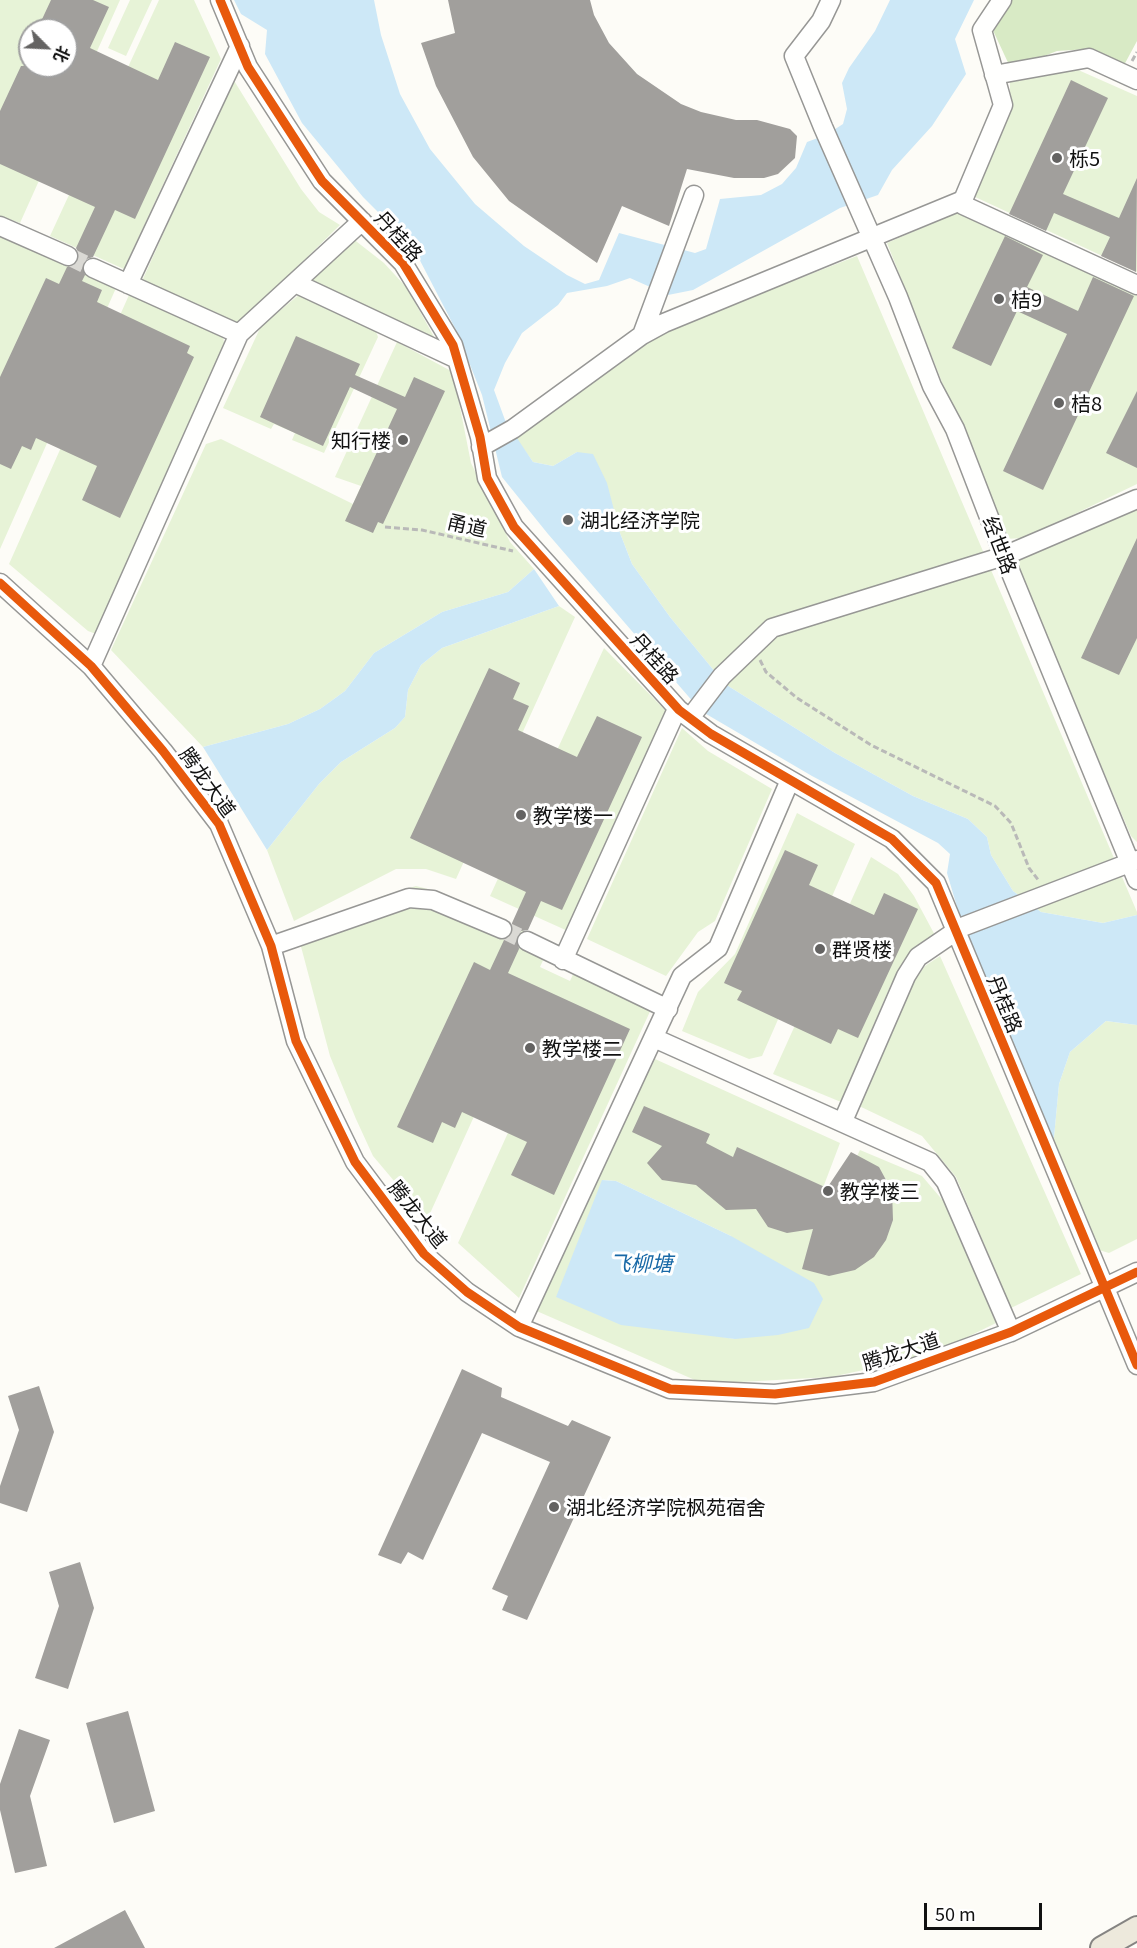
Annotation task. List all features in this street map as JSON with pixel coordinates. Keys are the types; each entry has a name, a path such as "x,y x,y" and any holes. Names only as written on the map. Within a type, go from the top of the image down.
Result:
{"main road":[{"path":"1102,1948 1137,1928"}],"street":[{"name":"丹桂路","path":"220,0 248,67 322,181 403,263 453,345 483,446 487,478 514,527 687,713 711,734 892,838 936,884 958,929 1103,1289 1137,1365"},
{"name":"经世路","path":"831,0 821,21 794,56 872,237 932,386 955,429 1004,556 1135,868"},
{"path":"1002,0 982,30 1003,105 963,200 963,205 1137,285"},
{"path":"128,284 240,46"},
{"path":"994,75 1089,58 1137,80"},
{"path":"642,335 694,195"},
{"path":"483,446 513,429 642,335 664,323 963,200"},
{"path":"91,666 240,334 362,221"},
{"path":"0,226 68,256"},
{"path":"93,268 240,334"},
{"path":"295,283 457,359"},
{"path":"563,960 687,713 772,628 1004,556 1137,499"},
{"name":"腾龙大道","path":"0,583 91,666 163,751 219,824 271,946 296,1041 355,1162 423,1254 467,1292 519,1327 669,1389 774,1394 874,1382 1011,1332 1137,1272"},
{"path":"519,1327 682,976 718,948 789,780"},
{"path":"843,1121 906,976 918,957 958,929 1033,898 1135,868"},
{"path":"271,946 409,898 433,900 502,929"},
{"path":"527,941 668,1009"},
{"path":"654,1038 930,1162 946,1182 1011,1332"}],"path":[{"path":"753,646 766,672 796,698 871,745 995,806 1011,822 1029,868 1051,892"}],"green space":[{"path":"0,0 120,0 20,223 0,216"},
{"path":"130,0 152,0 126,56 108,48"},
{"path":"159,0 194,0 221,59 124,269 50,236"},
{"path":"1010,0 1137,0 1137,41 1123,67 1089,49 1057,51 1011,69 990,24"},
{"path":"1076,69 1137,96 1137,272 973,196 1010,108 1010,80"},
{"path":"233,79 301,189 319,212 340,225 239,324 142,281"},
{"path":"961,211 1137,293 1137,484 1025,538 1004,539 887,243"},
{"path":"0,236 116,288 0,549"},
{"path":"352,238 384,263 407,288 438,344 306,280"},
{"path":"857,256 1137,915 1103,923 1041,912 1013,891 991,855 987,837 968,819 913,796 835,753 725,684 670,617 632,564 620,533 577,452 553,466 533,462 516,438 664,331"},
{"path":"300,294 375,329 378,337 324,453 292,440 295,433 274,424 271,429 223,408 261,326"},
{"path":"129,295 223,337 225,347 96,634 88,631 9,564"},
{"path":"397,342 453,372 471,463 510,542 534,569 508,592 442,612 374,653 345,691 320,709 288,724 203,747 111,650 206,444 221,439 353,504 361,486 335,477"},
{"path":"1137,507 1137,842 1131,836 1014,562"},
{"path":"559,606 575,617 456,879 426,869 396,869 294,921 267,850 319,784 341,762 395,728 405,717 408,690 421,665 442,648"},
{"path":"604,648 668,713 570,932 490,896"},
{"path":"682,728 708,751 772,789 715,921 698,932 666,976 587,939"},
{"path":"797,813 855,844 762,1056 749,1059 682,1031 698,992 735,954"},
{"path":"871,857 898,874 914,896 937,939 915,955 891,984 841,1102 773,1074"},
{"path":"416,886 440,892 551,943 540,967 570,981 581,957 658,994 519,1298 458,1243 521,1104 486,1090 427,1220 373,1156 356,1119 330,1056 299,939 383,896"},
{"path":"940,956 1081,1274 1011,1308 956,1177 922,1136 857,1105 908,990 925,966"},
{"path":"1106,1021 1137,1025 1137,1239 1109,1253 1099,1250 1053,1148 1059,1084 1070,1052"},
{"path":"655,1059 840,1143 821,1193 836,1199 860,1150 922,1176 945,1203 996,1323 929,1356 831,1377 704,1384 532,1309","holes":["602,1180 616,1181 731,1236 735,1339 679,1330"]}],"water":[{"path":"234,0 374,0 381,35 400,94 430,149 475,204 524,246 567,275 585,284 599,280 619,233 695,253 706,249 720,199 761,195 782,184 796,168 807,142 826,135 843,124 847,109 842,83 849,68 875,31 890,0 974,0 955,39 966,74 932,126 892,170 878,195 840,208 693,290 668,295 630,278 607,286 567,293 558,305 522,333 505,363 494,390 505,420 533,462 553,466 577,452 593,454 607,483 620,533 632,564 670,617 725,684 835,753 913,796 968,819 987,837 991,855 1013,891 1041,912 1103,923 1137,915 1137,1025 1106,1021 1070,1052 1059,1084 1053,1148 960,917 947,873 950,854 938,843 812,776 701,711 548,534 502,477 482,395 457,332 413,247 363,197 302,123 265,54 267,30 241,14"},
{"path":"534,569 559,606 442,648 421,665 408,690 405,717 395,728 341,762 319,784 267,850 203,747 288,724 320,709 345,691 374,653 442,612 508,592"},
{"name":"飞柳塘","path":"602,1180 616,1181 731,1236 814,1283 823,1299 809,1328 778,1335 735,1339 621,1325 556,1297"}],"building":[{"path":"51,0 93,0 109,7 90,48 158,80 175,42 210,57 135,219 115,210 93,257 87,259 83,264 85,275 82,281 102,290 97,302 190,346 187,353 194,357 120,518 82,500 97,466 36,438 31,450 22,446 11,469 0,464 0,377 46,278 59,284 67,267 78,261 79,254 76,248 95,207 0,164 0,111 18,72 18,78 78,78 78,18 43,18"},
{"path":"448,0 590,0 594,15 609,43 637,74 681,104 701,112 736,120 757,120 790,129 797,136 795,158 778,174 764,178 734,178 687,169 669,226 622,206 597,263 509,201 473,157 436,86 421,43 455,33"},
{"name":"栎5","path":"1071,80 1108,98 1063,194 1119,218 1137,178 1136,272 1101,256 1110,237 1054,213 1046,231 1009,214"},
{"path":"1005,236 1043,255 1027,287 1078,311 1093,277 1134,296 1043,490 1003,471 1067,334 1017,311 991,366 952,348"},
{"name":"知行楼","path":"296,336 360,364 355,375 405,397 414,377 445,391 383,524 378,522 373,533 345,521 397,409 350,387 323,446 260,417"},
{"path":"1137,391 1137,468 1106,453"},
{"path":"1137,538 1137,638 1119,675 1081,658"},
{"path":"489,668 520,683 513,699 529,706 518,730 577,757 597,716 642,737 562,910 541,901 528,930 521,931 517,937 519,949 508,973 630,1029 554,1195 511,1175 527,1142 462,1112 455,1128 442,1122 433,1143 397,1127 474,962 490,970 504,940 512,934 512,923 526,892 410,838"},
{"name":"群贤楼","path":"785,850 818,865 809,885 874,915 884,893 918,909 858,1038 838,1029 831,1044 737,1000 742,991 724,983"},
{"name":"教学楼三","path":"644,1106 710,1134 706,1143 733,1157 737,1147 827,1188 851,1152 879,1167 892,1191 893,1220 886,1240 874,1257 855,1270 829,1276 802,1269 813,1229 787,1233 768,1227 756,1209 726,1210 696,1185 662,1180 647,1163 662,1146 632,1132"},
{"name":"湖北经济学院枫苑宿舍","path":"462,1369 502,1388 501,1397 568,1426 572,1420 611,1437 527,1620 502,1610 508,1596 492,1589 550,1462 482,1433 423,1560 408,1552 401,1564 378,1555"},
{"path":"39,1386 54,1432 27,1512 0,1503 0,1486 19,1430 8,1396"},
{"path":"80,1562 94,1608 68,1689 35,1678 59,1606 49,1572"},
{"path":"128,1711 155,1811 114,1823 86,1723"},
{"path":"19,1729 50,1740 30,1796 47,1866 15,1873 0,1810 0,1784"},
{"path":"125,1910 145,1948 54,1948"}],"tunnel":[{"path":"68,256 93,268"},
{"path":"502,929 527,941"}],"cycle path":[{"path":"220,0 248,67 322,181 403,263 453,345 480,437 487,478 514,527 679,710 711,734 892,839 936,883 1137,1365"},
{"path":"0,583 91,666 163,751 219,824 271,946 296,1041 355,1162 424,1254 467,1292 519,1327 670,1389 775,1394 874,1382 1011,1332 1137,1272"}],"place":[{"name":"栎5","path":"1057,158"},
{"name":"桔9","path":"999,299"},
{"name":"桔8","path":"1059,403"},
{"name":"知行楼","path":"403,440"},
{"name":"湖北经济学院","path":"568,520"},
{"name":"教学楼一","path":"521,815"},
{"name":"群贤楼","path":"820,949"},
{"name":"教学楼二","path":"530,1048"},
{"name":"教学楼三","path":"828,1191"},
{"name":"湖北经济学院枫苑宿舍","path":"554,1507"}]}
